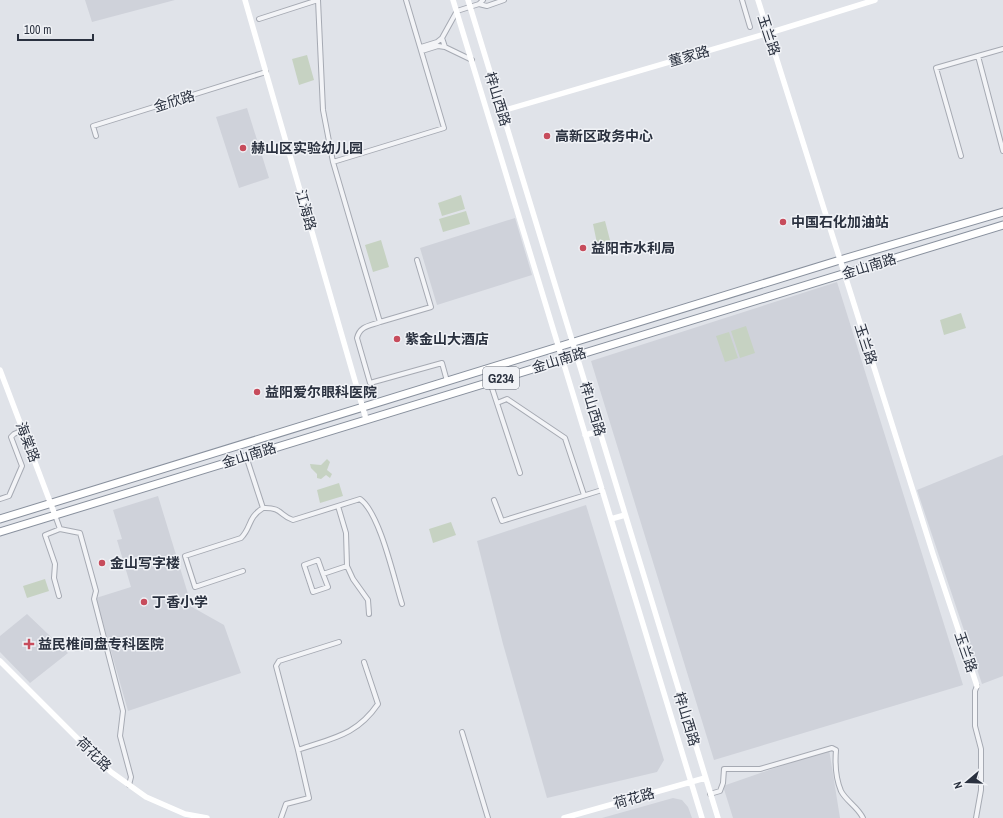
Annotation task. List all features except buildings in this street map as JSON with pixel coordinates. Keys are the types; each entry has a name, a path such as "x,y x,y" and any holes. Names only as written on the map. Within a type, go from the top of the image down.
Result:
{"highway":[{"name":"金山南路","path":"0,519 572,342 1003,212"},
{"name":"金山南路","path":"0,532 1003,225"},
{"path":"908,240 911,253"}],"street":[{"name":"江海路","path":"245,0 366,419"},
{"path":"259,19 318,0 323,110 333,162 380,322"},
{"path":"333,162 444,128 422,49 406,0"},
{"name":"梓山西路","path":"453,0 702,818"},
{"name":"梓山西路","path":"468,0 718,818"},
{"path":"422,49 442,38 457,11 479,4 483,0"},
{"path":"479,4 487,6 504,0"},
{"path":"742,0 750,27"},
{"name":"玉兰路","path":"758,0 928,538 977,686"},
{"name":"董家路","path":"502,111 769,33 875,0"},
{"path":"442,38 445,47"},
{"path":"422,49 438,46 445,47 472,60"},
{"path":"961,156 936,68 1003,48"},
{"path":"978,56 1003,151"},
{"name":"金欣路","path":"96,136 93,126 266,72"},
{"path":"417,260 431,307 362,328 358,331 357,338 370,383 442,363 447,381"},
{"name":"海棠路","path":"0,370 55,515"},
{"path":"490,381 520,473"},
{"path":"497,403 507,399 566,438 584,495"},
{"path":"0,499 9,496 22,466 11,437 23,430"},
{"path":"585,435 600,431"},
{"path":"246,456 263,508"},
{"path":"494,500 502,521 602,490"},
{"path":"243,571 195,586 185,556 241,538 246,533 250,519 256,512 263,508 272,507 293,520 360,499 365,503 377,524 402,604"},
{"path":"338,506 346,533 347,566 353,579 368,600 369,614"},
{"path":"55,515 60,529"},
{"path":"611,519 625,515"},
{"path":"59,596 54,578 54,564 45,534 60,529 80,534 96,591 94,599 123,711 120,736 131,777 129,785"},
{"path":"318,560 323,574 328,587 313,592 304,565 318,560"},
{"path":"323,574 347,566"},
{"path":"281,818 286,804 309,798 276,666 279,661 339,642"},
{"name":"荷花路","path":"0,661 111,772 146,798 185,814 207,818"},
{"path":"298,750 352,731 372,713 378,704 364,662"},
{"path":"976,818 982,790 981,749 975,726 975,691 977,686"},
{"path":"462,732 488,818"},
{"path":"710,794 720,791 723,783 724,769 760,769 832,748 836,750 835,762 841,791 859,810 863,818"},
{"name":"荷花路","path":"564,818 705,778"}],"shaded area":[{"path":"85,0 175,0 92,22"},
{"name":"赫山区实验幼儿园","path":"247,108 269,178 239,188 216,117"},
{"path":"515,218 532,275 437,305 420,248"},
{"path":"837,282 963,685 714,760 591,361"},
{"path":"1003,455 1003,676 982,684 917,490"},
{"name":"丁香小学","path":"158,496 192,607 224,625 241,673 128,711 96,598 131,587 117,540 122,539 113,510"},
{"path":"586,505 664,760 657,772 547,798 503,644 477,541"},
{"name":"益民椎间盘专科医院","path":"27,614 68,653 30,683 0,652 0,636"},
{"path":"829,749 840,818 733,818 723,786"},
{"path":"673,798 682,800 688,807 692,818 602,818"}],"green space":[{"path":"307,55 314,80 299,85 292,59"},
{"path":"461,195 465,209 442,216 438,203"},
{"path":"466,211 470,224 443,232 439,219"},
{"path":"605,221 611,244 598,248 593,224"},
{"path":"381,240 389,267 373,272 365,245"},
{"path":"961,313 966,328 944,335 940,320"},
{"path":"746,326 755,353 740,358 731,331"},
{"path":"729,332 738,358 725,362 716,336"},
{"path":"327,459 330,462 327,470 332,474 330,478 326,475 321,479 317,478 317,474 311,468 310,464 321,465"},
{"path":"339,483 343,496 320,503 317,490"},
{"path":"451,522 456,535 433,543 429,529"},
{"path":"45,579 49,591 27,598 23,586"}],"place":[{"name":"高新区政务中心","path":"547,136"},
{"name":"赫山区实验幼儿园","path":"243,148"},
{"name":"中国石化加油站","path":"783,222"},
{"name":"益阳市水利局","path":"583,248"},
{"name":"紫金山大酒店","path":"397,339"},
{"name":"益阳爱尔眼科医院","path":"257,392"},
{"name":"金山写字楼","path":"102,563"},
{"name":"丁香小学","path":"144,602"},
{"name":"益民椎间盘专科医院","path":"29,644"}]}
